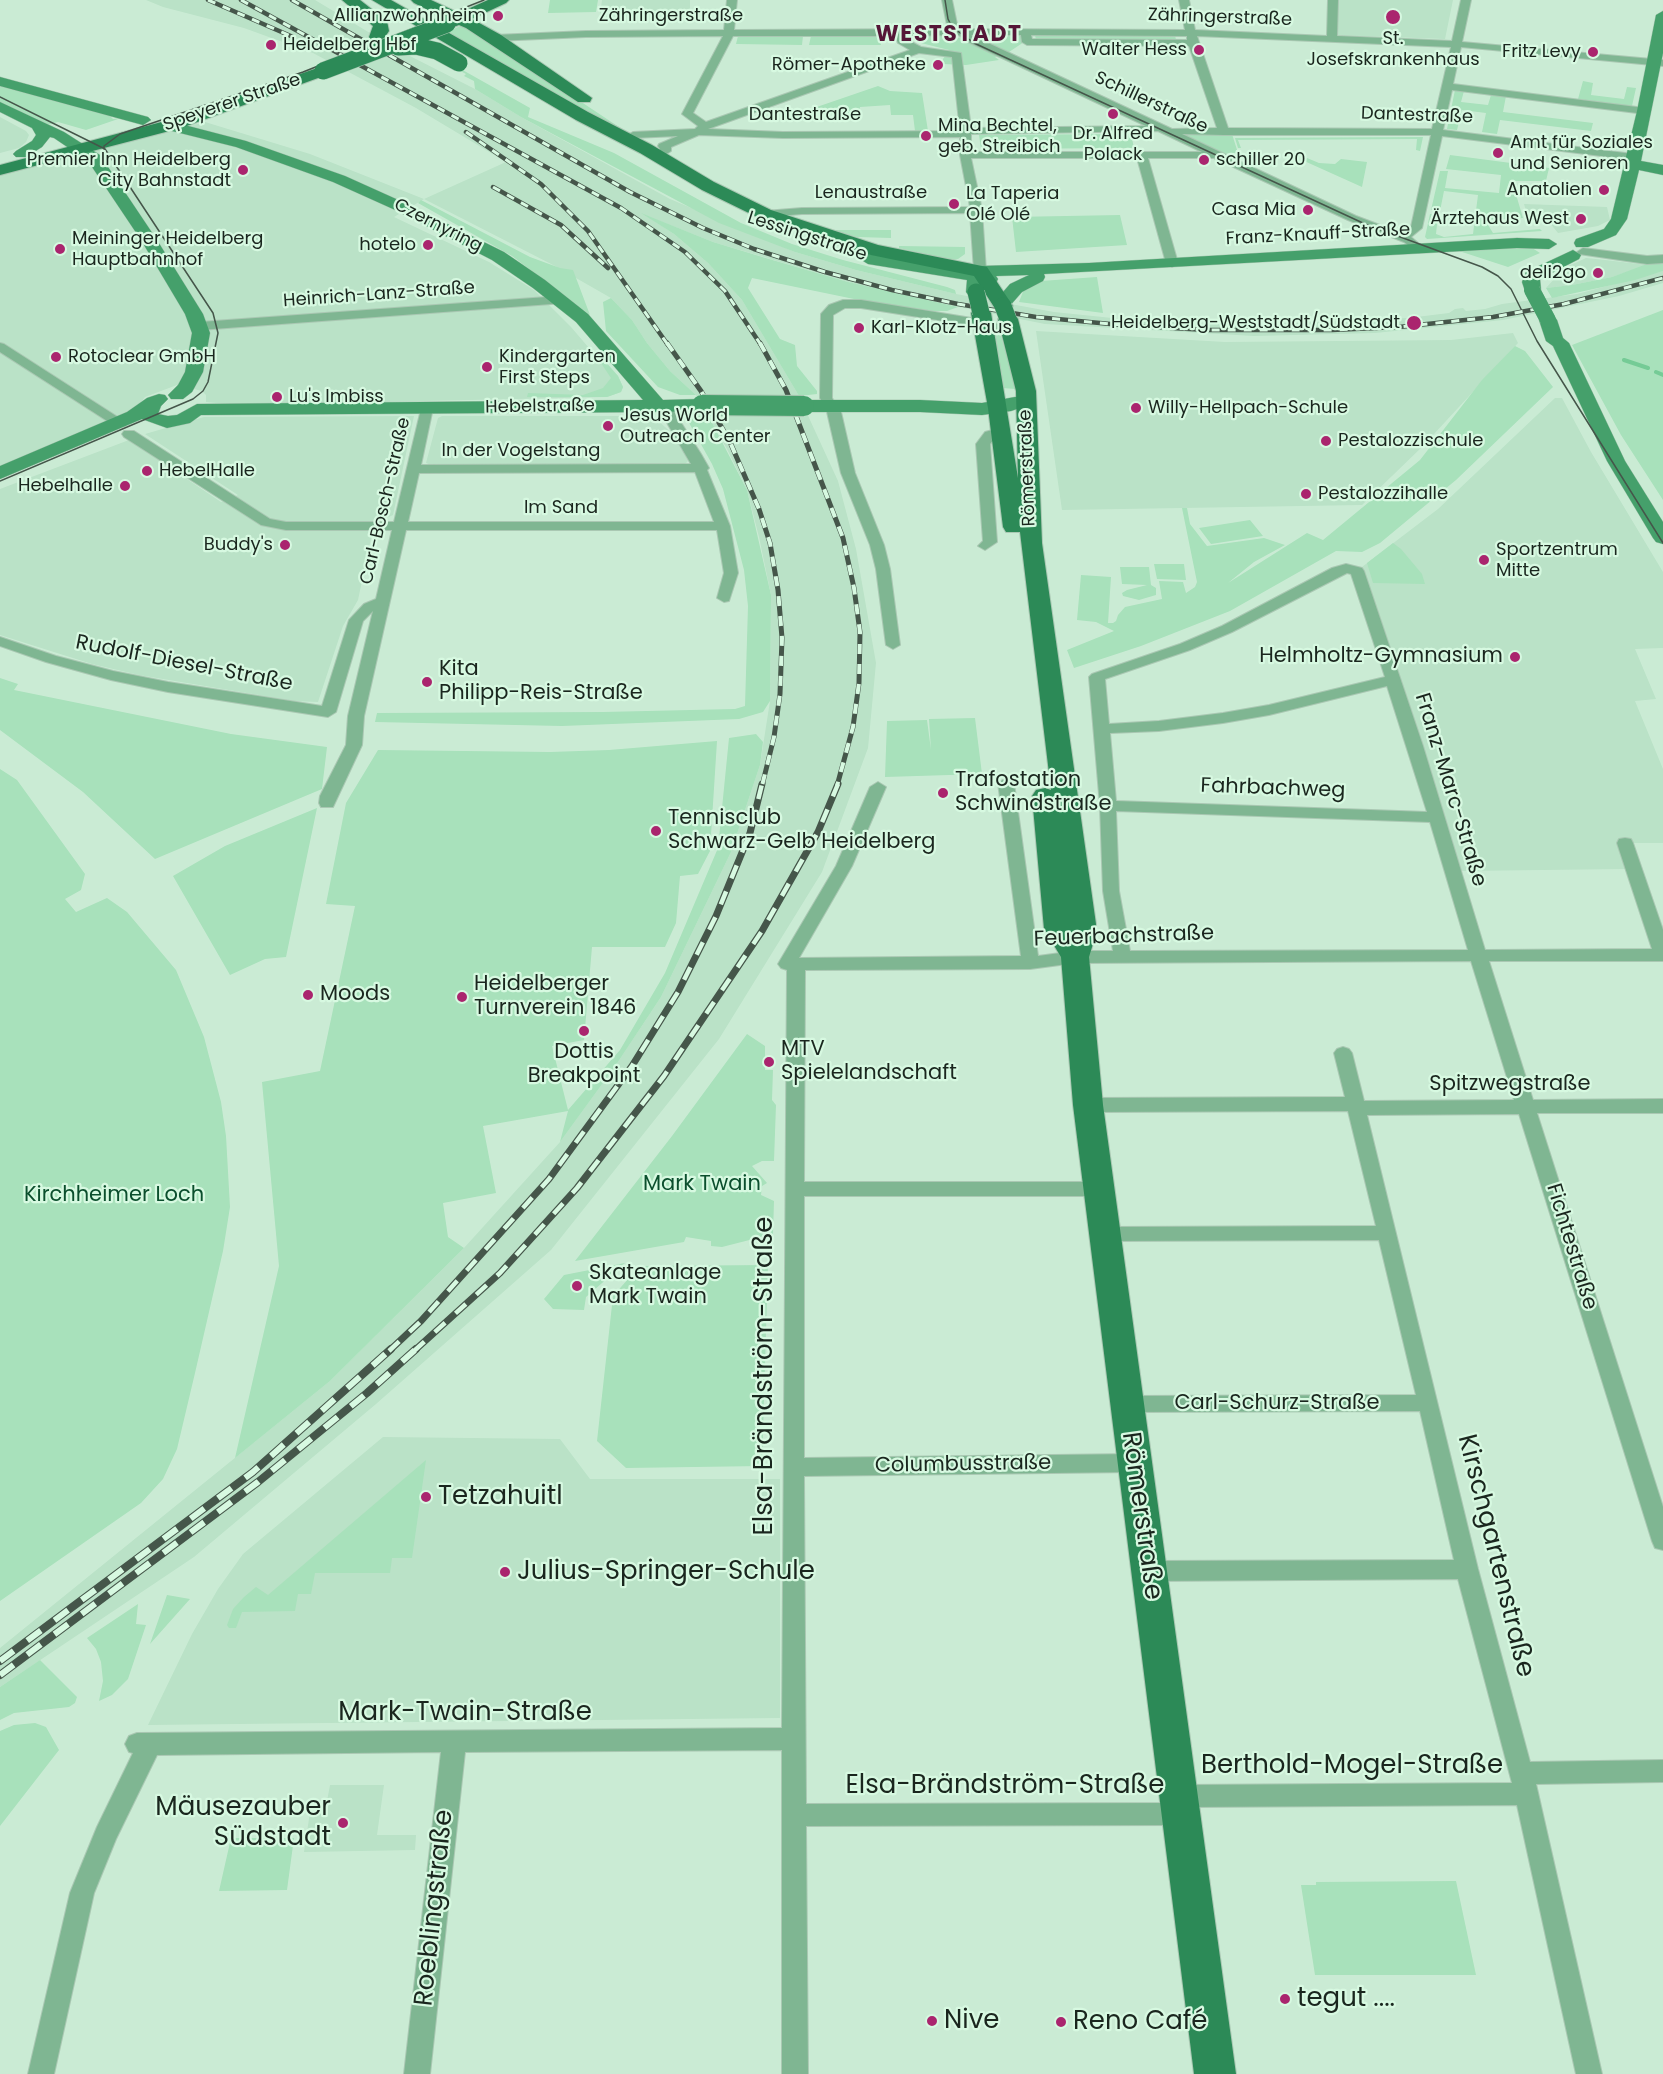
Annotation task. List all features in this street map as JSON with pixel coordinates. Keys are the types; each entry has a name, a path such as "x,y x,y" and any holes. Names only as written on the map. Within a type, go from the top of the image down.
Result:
{"main road":[{"path":"350,0 381,24 376,44 437,51 594,136 626,140 656,150"},
{"name":"Lessingstraße","path":"380,0 582,116 656,150 708,186 765,214 903,258 992,296"},
{"path":"419,0 446,17 495,38 520,54 613,119 626,140"},
{"path":"446,17 472,0"},
{"path":"446,17 501,0"},
{"path":"1663,15 1659,62 1632,160 1619,219 1610,232 1565,252 1532,276 1530,282 1556,341 1552,344 1554,358 1562,380 1579,412 1616,461 1663,538"},
{"name":"Speyerer Straße","path":"0,160 172,125 262,94 376,44 446,17"},
{"name":"Speyerer Straße","path":"0,170 146,119 376,44"},
{"path":"0,73 79,95"},
{"path":"0,81 146,119"},
{"path":"0,106 74,144 98,163 127,204 200,326 201,341 194,372 188,385 177,395"},
{"name":"Lessingstraße","path":"582,116 596,130 626,140 684,185 743,217 783,233 960,284 992,296"},
{"name":"Czernyring","path":"172,125 270,154 370,192 498,256 561,300 595,330 645,394 658,406"},
{"path":"21,154 37,144 44,135 39,126"},
{"path":"1632,160 1663,170"},
{"name":"Dantestraße","path":"1632,160 1663,160"},
{"path":"743,217 765,214"},
{"name":"Franz-Knauff-Straße","path":"992,296 1037,277 1089,268 1383,245 1419,249 1517,243 1565,252"},
{"name":"Franz-Knauff-Straße","path":"992,296 1089,268"},
{"path":"992,296 1037,277"},
{"name":"Römerstraße","path":"992,296 978,316 999,420 1034,669 1058,929 1075,957"},
{"name":"Römerstraße","path":"992,296 1027,410 1031,543 1082,924 1082,934 1075,957 1088,1105 1215,2074"},
{"path":"177,395 193,399 198,404 197,410"},
{"name":"Hebelstraße","path":"0,486 125,428 135,416 153,402 177,395"},
{"name":"Hebelstraße","path":"920,406 952,401 982,402 999,420"},
{"path":"153,402 149,415 159,421"},
{"name":"Hebelstraße","path":"0,473 125,428 183,419 197,410 702,405 920,406 944,407 978,418 999,420 1027,410"}],"street":[{"path":"702,129 687,114 729,36 732,0"},
{"path":"947,0 953,30"},
{"path":"1184,0 1192,38 1224,132"},
{"path":"1332,38 1333,0"},
{"path":"1402,238 1416,228 1466,0"},
{"name":"Zähringerstraße","path":"495,38 568,36 595,40 953,30 1027,37 1332,38 1456,44 1659,62"},
{"name":"Schillerstraße","path":"953,30 1164,129 1225,154 1362,222 1402,238 1419,249"},
{"path":"898,32 902,41 918,50"},
{"path":"520,54 519,48 522,43 536,36"},
{"name":"Zähringerstraße","path":"1004,55 1027,37"},
{"path":"626,140 702,129 918,50"},
{"name":"Römerstraße","path":"918,50 957,55 966,133 965,155 992,296"},
{"path":"1447,86 1645,111"},
{"name":"Dantestraße","path":"656,150 702,129 762,135 1164,129 1224,132 1437,132 1632,160"},
{"path":"965,155 1225,154"},
{"path":"1142,155 1173,263"},
{"name":"Lenaustraße","path":"765,214 802,211 976,210"},
{"name":"Schillerstraße","path":"1362,222 1383,245"},
{"path":"1610,232 1610,240 1615,248 1639,259"},
{"path":"1565,252 1663,259"},
{"path":"978,316 992,296"},
{"name":"Heinrich-Lanz-Straße","path":"200,326 561,300"},
{"path":"893,645 884,569 877,545 848,473 832,406 826,398 827,314 833,308 843,304 861,304 945,317 978,316"},
{"path":"945,317 978,316"},
{"name":"Im Sand","path":"0,347 266,522 286,526 723,526"},
{"path":"658,406 668,413 702,468 723,526 731,573 724,598"},
{"name":"Carl-Bosch-Straße","path":"327,803 328,796 354,745 356,716 427,408"},
{"path":"985,546 990,542 983,444 999,420"},
{"name":"In der Vogelstang","path":"412,469 702,468"},
{"name":"Franz-Marc-Straße","path":"1101,729 1097,677 1185,647 1227,629 1337,571 1346,568 1357,571 1436,817 1477,954"},
{"name":"Carl-Bosch-Straße","path":"328,712 356,620 369,607 382,602"},
{"name":"Rudolf-Diesel-Straße","path":"0,641 51,659 111,675 168,687 328,712"},
{"path":"1122,956 1111,891 1108,806 1101,729 1159,726 1223,718 1269,710 1393,680"},
{"path":"1006,783 1030,963"},
{"path":"796,964 787,964 844,866 878,788"},
{"name":"Fahrbachweg","path":"1108,806 1436,817"},
{"path":"1626,843 1663,955"},
{"name":"Fichtestraße","path":"1477,954 1663,1541"},
{"name":"Feuerbachstraße","path":"796,964 1030,963 1075,957 1122,956 1663,955"},
{"name":"Elsa-Brändström-Straße","path":"795,2074 793,1467 796,964"},
{"name":"Kirschgartenstraße","path":"1344,1053 1467,1569 1524,1784 1589,2074"},
{"name":"Spitzwegstraße","path":"1088,1105 1527,1108 1663,1106"},
{"name":"Elsa-Brändström-Straße","path":"794,1189 1098,1189"},
{"path":"1105,1234 1388,1233"},
{"name":"Carl-Schurz-Straße","path":"1126,1404 1428,1403"},
{"name":"Columbusstraße","path":"793,1467 1134,1463"},
{"path":"1148,1571 1467,1569"},
{"name":"Mark-Twain-Straße","path":"41,2074 82,1893 144,1744 793,1739"},
{"name":"Roeblingstraße","path":"417,2074 454,1741"},
{"name":"Berthold-Mogel-Straße","path":"1179,1805 1524,1784 1663,1771"},
{"name":"Elsa-Brändström-Straße","path":"793,1815 1179,1805"}],"shaded area":[{"path":"146,0 315,0 400,51 475,89 670,199 795,252 856,270 956,294 1054,312 1122,319 1206,324 1296,323 1408,318 1449,313 1463,308 1466,311 1485,309 1502,304 1577,294 1663,271 1663,283 1619,296 1503,320 1375,333 1254,336 1045,324 904,296 848,282 713,242 645,215 674,234 708,263 742,300 799,396 838,481 856,549 876,663 868,748 822,872 719,1039 551,1250 376,1404 194,1557 0,1687 0,1648 330,1381 464,1248 560,1142 616,1065 661,997 731,852 760,765 770,701 771,595 759,537 747,490 696,395 670,371 632,320 611,298 555,266 424,199 506,162 416,108 313,53 244,28 163,7"},
{"path":"602,0 690,0 690,9 684,10 684,15 600,15"},
{"name":"St. Josefskrankenhaus","path":"1338,0 1453,0 1445,39 1335,35"},
{"path":"0,117 26,131 29,135 26,142 19,148 0,153"},
{"path":"205,122 310,154 424,199 394,217 489,262 534,290 618,376 623,387 621,392 607,397 240,405 206,402 206,395 202,391 177,385 145,397 136,409 0,468 0,174"},
{"path":"1524,204 1607,207 1610,220 1598,226 1558,233 1545,217 1528,217"},
{"path":"1586,258 1647,265 1612,277 1546,288 1564,268"},
{"path":"1036,331 1225,342 1451,340 1513,333 1518,343 1422,447 1362,505 1062,510"},
{"name":"Helmholtz-Gymnasium","path":"1555,398 1562,398 1591,452 1663,572 1663,648 1635,649 1656,699 1635,701 1663,769 1663,843 1618,843 1627,869 1460,871 1362,567 1438,509"},
{"path":"414,416 393,515 374,524 358,600 343,626 318,702 295,701 139,675 92,664 0,635 0,489 129,440 221,502 238,495 145,434 204,417"},
{"path":"442,416 653,416 676,437 688,461 685,464 431,465 426,463 438,418"},
{"name":"Julius-Springer-Schule","path":"383,1437 560,1439 590,1479 780,1479 780,1718 148,1725 192,1634 218,1589 243,1554"},
{"name":"Mäusezauber Südstadt","path":"330,1785 384,1785 377,1835 416,1835 415,1850 304,1852 310,1812 325,1812"}],"green space":[{"path":"550,0 598,0 596,12 548,13"},
{"path":"463,25 622,129 605,122 446,32"},
{"path":"972,33 1024,33 1024,42 1009,52 995,57 999,60 966,65 943,64 943,59 949,50 921,43 914,34 957,38 972,35"},
{"path":"1035,35 1175,35 1176,40 1036,40"},
{"path":"738,36 803,36 802,45 736,44"},
{"path":"811,36 879,36 881,45 809,45"},
{"path":"425,52 436,55 530,108 528,117 614,153 741,223 792,244 947,287 955,290 956,294 856,270 795,252 719,223 521,117 475,89 474,81 464,76 466,74"},
{"path":"1583,81 1593,83 1591,95 1624,99 1627,87 1636,88 1632,106 1578,99"},
{"path":"0,86 109,115 113,119 121,118 86,130 58,122 47,125 0,103"},
{"path":"878,86 890,91 922,93 928,131 915,131 913,115 891,115 890,105 860,107 859,114 815,114 808,110"},
{"path":"1455,90 1464,91 1461,102 1488,105 1491,95 1506,96 1503,112 1593,123 1591,131 1500,120 1497,134 1482,132 1486,113 1462,110 1457,130 1447,129"},
{"path":"1176,132 1232,134 1238,153 1223,154"},
{"path":"1131,134 1134,148 981,149 979,135"},
{"path":"1423,137 1420,151 1416,150 1417,139 1238,140 1241,148 1238,148 1235,138"},
{"path":"1450,155 1549,168 1546,181 1512,181 1523,218 1485,220 1493,233 1540,229 1542,231 1427,239 1425,237 1430,214 1438,215 1436,234 1444,237 1473,234 1478,195 1444,191 1440,211 1431,210 1440,171 1448,171 1445,188 1499,193 1501,175 1446,169"},
{"path":"1307,158 1319,163 1335,164 1341,159 1367,162 1362,187 1302,160"},
{"path":"421,200 530,257 560,268 573,270 590,315 512,256 418,203"},
{"path":"641,213 713,242 769,259 848,282 958,307 947,311 934,311 854,299 752,278 748,288 780,339 795,345 797,366 817,391 817,394 799,396 742,300 708,263 674,234"},
{"path":"1120,215 1127,245 1016,252 1012,217"},
{"path":"832,230 891,230 891,238 857,237"},
{"path":"899,246 965,247 965,254 952,260 899,248"},
{"path":"1529,246 1540,253 1508,267 1459,251"},
{"path":"1663,258 1663,271 1635,280 1552,298 1546,288 1612,277"},
{"path":"1097,277 1103,313 1019,302 1024,289 1041,281"},
{"path":"611,298 632,320 670,371 696,395 680,395 658,387 606,331 603,302"},
{"path":"1663,310 1663,500 1621,435 1572,345"},
{"path":"994,331 1001,336 1016,389 1002,388"},
{"path":"1515,346 1525,351 1553,387 1456,480 1380,543 1362,552 1336,551 1230,611 1141,646 1074,668 1067,650 1114,631 1096,622 1077,620 1081,575 1111,577 1108,623 1113,623 1125,607 1162,599 1159,581 1183,582 1186,593 1195,587 1197,582 1182,508 1187,508 1190,524 1207,546 1264,538 1285,545 1254,562 1228,583 1307,533 1323,540 1420,460 1482,380"},
{"path":"603,359 618,376 623,387 621,392 607,397 527,397 528,393 583,395 603,388 611,378 599,360"},
{"path":"708,415 747,490 771,595 770,701 763,712 739,719 562,726 375,722 377,713 603,712 735,709 745,706 748,606 744,570 723,489 688,421 690,417"},
{"path":"1250,520 1263,536 1211,544 1199,528"},
{"path":"1393,543 1422,574 1425,584 1373,583 1367,563"},
{"path":"1154,564 1184,564 1186,580 1157,579"},
{"path":"1120,567 1149,567 1151,585 1156,588 1156,595 1139,600 1123,596 1122,593 1127,590 1147,585 1122,584"},
{"path":"0,678 18,684 14,690 231,734 327,747 322,789 155,859 83,792 0,730"},
{"path":"975,718 982,774 885,777 887,721 927,720 931,750 929,719"},
{"name":"Heidelberger Turnverein 1846","path":"756,734 763,742 760,765 731,852 661,997 616,1065 560,1142 568,1111 483,1126 496,1193 443,1203 448,1237 464,1248 330,1381 235,1458 279,1266 262,1082 320,1071 355,906 326,904 346,803 378,750 550,752 609,750 717,741 710,851 698,874 680,876 676,923 665,947 592,947 584,1040 552,1046 568,1110 620,1050 665,973 718,848 729,738"},
{"name":"Kirchheimer Loch","path":"0,769 17,780 85,874 81,890 65,899 76,912 107,898 127,912 176,970 204,1037 221,1102 226,1136 230,1207 223,1251 177,1449 163,1479 141,1503 0,1601"},
{"path":"317,808 286,957 265,959 230,975 173,876 225,846"},
{"name":"Mark Twain","path":"747,1034 765,1046 765,1070 773,1070 772,1100 776,1105 774,1161 762,1161 752,1166 767,1183 762,1186 761,1195 774,1201 773,1234 722,1247 711,1246 711,1241 686,1237 684,1242 575,1261 672,1136"},
{"name":"Skateanlage Mark Twain","path":"625,1263 586,1297 584,1310 553,1309 544,1299 564,1275"},
{"path":"768,1265 762,1466 626,1468 597,1441 613,1296 643,1266"},
{"path":"426,1460 412,1558 392,1558 390,1573 315,1573 311,1594 298,1594 295,1611 242,1612 236,1628 229,1628 227,1625 233,1609 244,1597 256,1587 268,1595"},
{"path":"167,1595 190,1599 150,1644"},
{"path":"138,1604 136,1624 146,1625 128,1679 112,1695 99,1701 103,1681 101,1662 96,1649 87,1638"},
{"path":"40,1660 77,1697 75,1703 69,1707 14,1713 0,1720 0,1687"},
{"path":"35,1723 46,1727 59,1750 0,1826 0,1731 14,1725"},
{"path":"231,1838 294,1838 287,1890 219,1891"},
{"path":"1456,1881 1476,1975 1315,1975 1301,1885 1316,1885 1316,1882"}],"waterway":[{"path":"1624,360 1648,368"},
{"path":"1656,372 1663,375"}],"tram line":[{"path":"104,149 104,146 120,134 303,72 484,0"},
{"path":"945,0 948,19 952,27 974,43 1365,224 1482,267 1498,276 1511,289 1537,341 1663,543"},
{"path":"0,97 104,149"},
{"path":"0,481 193,399 203,391 208,382 218,333 213,313 104,149"},
{"path":"104,149 104,155"}],"railway":[{"path":"208,0 293,37"},
{"path":"241,0 621,208 685,252 725,291 761,345"},
{"path":"292,0 630,192 703,228 754,249 825,272 892,290 958,304 1036,317 1121,325 1207,330 1332,330 1399,327 1493,317 1564,304 1663,278"},
{"path":"466,132 541,184 588,231 668,345"},
{"path":"493,187 561,225 608,268"},
{"path":"667,343 701,391 730,442 759,509 770,543 778,590 782,638 780,694 774,737 762,786"},
{"path":"760,343 786,390 843,538 854,588 860,632 859,683 853,727 837,786"},
{"path":"389,1351 421,1321 549,1179 632,1066 678,992 716,916 750,833 762,784"},
{"path":"414,1351 500,1273 577,1188 664,1076 762,931 818,832 838,784"},
{"path":"0,1661 253,1472 391,1349"},
{"path":"0,1675 258,1482 367,1393 416,1349"}],"place":[{"name":"Allianzwohnheim","path":"498,16"},
{"name":"St. Josefskrankenhaus","path":"1393,17"},
{"name":"Heidelberg Hbf","path":"271,45"},
{"name":"Walter Hess","path":"1199,50"},
{"name":"Fritz Levy","path":"1593,52"},
{"name":"Römer-Apotheke","path":"938,65"},
{"name":"Dr. Alfred Polack","path":"1113,114"},
{"name":"Mina Bechtel, geb. Streibich","path":"926,136"},
{"name":"Amt für Soziales und Senioren","path":"1498,153"},
{"name":"schiller 20","path":"1204,160"},
{"name":"Premier Inn Heidelberg City Bahnstadt","path":"243,170"},
{"name":"Anatolien","path":"1604,190"},
{"name":"La Taperia Olé Olé","path":"954,204"},
{"name":"Casa Mia","path":"1308,210"},
{"name":"Ärztehaus West","path":"1581,219"},
{"name":"hotelo","path":"428,245"},
{"name":"Meininger Heidelberg Hauptbahnhof","path":"60,249"},
{"name":"deli2go","path":"1598,273"},
{"name":"Heidelberg-Weststadt/Südstadt","path":"1414,323"},
{"name":"Karl-Klotz-Haus","path":"859,328"},
{"name":"Rotoclear GmbH","path":"56,357"},
{"name":"Kindergarten First Steps","path":"487,367"},
{"name":"Lu's Imbiss","path":"277,397"},
{"name":"Willy-Hellpach-Schule","path":"1136,408"},
{"name":"Jesus World Outreach Center","path":"608,426"},
{"name":"Pestalozzischule","path":"1326,441"},
{"name":"HebelHalle","path":"147,471"},
{"name":"Hebelhalle","path":"125,486"},
{"name":"Pestalozzihalle","path":"1306,494"},
{"name":"Buddy's","path":"285,545"},
{"name":"Sportzentrum Mitte","path":"1484,560"},
{"name":"Helmholtz-Gymnasium","path":"1515,657"},
{"name":"Kita Philipp-Reis-Straße","path":"427,682"},
{"name":"Trafostation Schwindstraße","path":"943,793"},
{"name":"Tennisclub Schwarz-Gelb Heidelberg","path":"656,831"},
{"name":"Moods","path":"308,995"},
{"name":"Heidelberger Turnverein 1846","path":"462,997"},
{"name":"Dottis Breakpoint","path":"584,1031"},
{"name":"MTV Spielelandschaft","path":"769,1062"},
{"name":"Skateanlage Mark Twain","path":"577,1286"},
{"name":"Tetzahuitl","path":"426,1497"},
{"name":"Julius-Springer-Schule","path":"505,1572"},
{"name":"Mäusezauber Südstadt","path":"343,1823"},
{"name":"tegut ....","path":"1285,1999"},
{"name":"Nive","path":"932,2021"},
{"name":"Reno Café","path":"1061,2022"}],"district":[{"name":"WESTSTADT","path":"949,35"}]}
